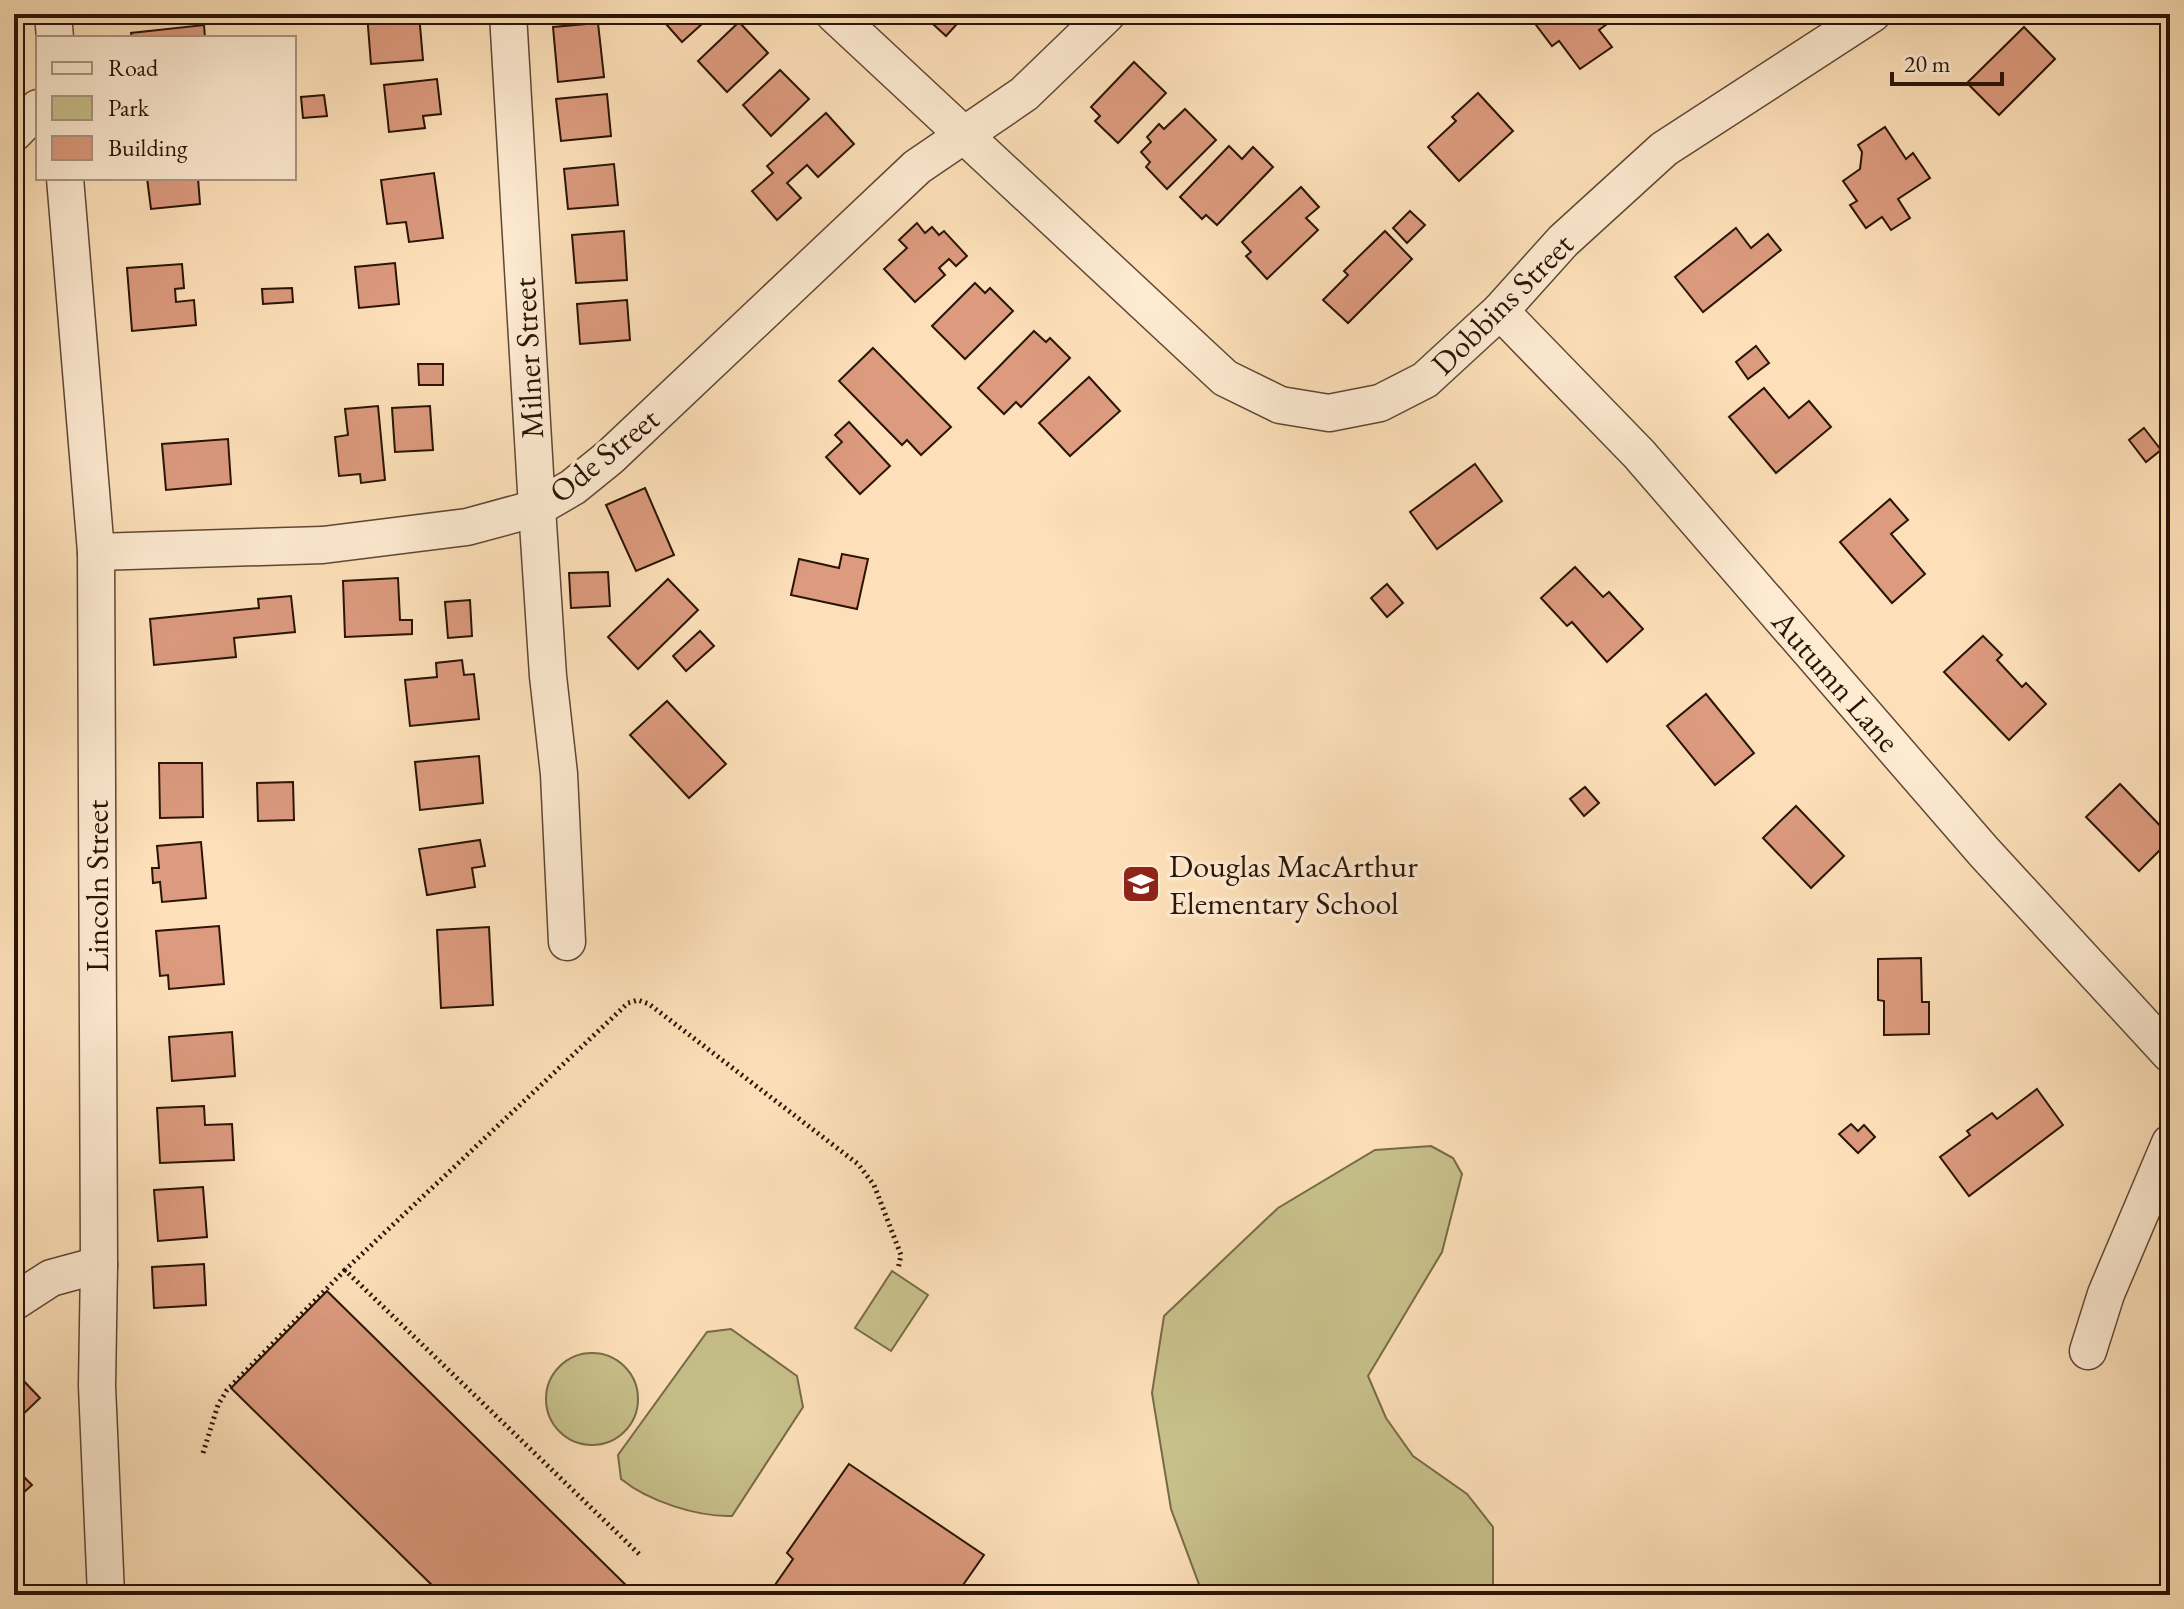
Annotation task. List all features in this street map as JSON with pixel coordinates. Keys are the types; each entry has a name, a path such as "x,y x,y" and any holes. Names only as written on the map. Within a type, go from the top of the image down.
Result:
{"street":[{"path":"53,14 55,36"},
{"name":"Milner Street","path":"508,14 548,676 559,774 567,942"},
{"name":"Dobbins Street","path":"834,14 1225,378 1280,405 1329,413 1380,403 1425,380 1500,311 1563,241 1664,149 1872,14"},
{"name":"Ode Street","path":"96,552 323,545 467,527 537,508 573,487 610,457 917,167 1024,94 1107,14"},
{"path":"14,133 36,110"},
{"name":"Lincoln Street","path":"65,180 96,552 97,1386 106,1595"},
{"name":"Autumn Lane","path":"1500,311 1639,454 1984,852 2170,1054"},
{"path":"2088,1351 2106,1294 2170,1143"},
{"path":"14,1302 51,1278 99,1265"}],"path":[{"path":"203,1453 218,1405 227,1390 345,1270 628,1003 638,1000 649,1004 858,1164 874,1185 901,1255 898,1269"},
{"path":"345,1270 639,1554"}],"green space":[{"path":"1431,1146 1453,1158 1462,1174 1442,1252 1368,1376 1386,1418 1413,1456 1467,1494 1493,1527 1493,1595 1203,1595 1171,1509 1152,1393 1164,1316 1278,1208 1375,1150"},
{"path":"892,1271 928,1295 891,1351 855,1328"},
{"path":"731,1329 797,1376 803,1407 732,1516 718,1516 674,1506 632,1487 621,1479 618,1455 707,1332"},
{"path":"592,1353 609,1357 624,1367 634,1382 638,1399 634,1416 624,1431 609,1441 592,1445 575,1441 560,1431 550,1416 546,1399 550,1382 560,1367 575,1357"}],"building":[{"path":"367,14 419,14 423,60 371,64"},
{"path":"657,14 713,14 682,42"},
{"path":"922,14 966,14 946,36"},
{"path":"1256,14 1281,14 1275,24"},
{"path":"1543,14 1617,14 1599,30 1612,47 1580,69 1559,41 1552,46 1533,21"},
{"path":"739,22 768,53 727,92 698,61"},
{"path":"598,23 604,77 558,82 553,27"},
{"path":"204,25 205,36 132,36 131,33"},
{"path":"2024,27 2055,59 1999,115 1967,83"},
{"path":"1134,62 1166,93 1118,143 1095,121 1100,116 1091,107"},
{"path":"780,70 809,99 771,136 743,105"},
{"path":"437,79 441,114 423,116 425,128 389,132 384,85"},
{"path":"1478,93 1513,131 1459,181 1428,147 1456,121 1452,117"},
{"path":"607,94 611,136 561,141 556,99"},
{"path":"324,95 327,116 303,118 301,97"},
{"path":"1185,109 1216,140 1167,189 1146,167 1150,162 1141,152 1151,142 1147,137 1159,124 1164,129"},
{"path":"826,113 854,144 818,177 807,165 787,183 801,198 777,220 752,191 773,173 767,166"},
{"path":"1885,127 1906,159 1913,153 1930,178 1898,199 1910,218 1891,230 1882,217 1866,228 1850,205 1857,201 1843,181 1860,169 1862,152 1858,145"},
{"path":"1229,146 1242,159 1253,147 1273,167 1217,225 1206,215 1202,219 1180,197"},
{"path":"614,164 618,205 568,209 564,169"},
{"path":"434,173 443,238 409,242 406,222 387,224 381,180"},
{"path":"147,180 198,180 200,204 151,209"},
{"path":"1301,187 1319,207 1306,218 1318,230 1267,279 1246,256 1251,252 1242,242"},
{"path":"1410,211 1425,225 1407,243 1393,228"},
{"path":"917,223 925,233 932,227 939,235 944,231 967,256 956,266 949,259 939,268 945,275 915,302 884,269 907,248 899,240"},
{"path":"1736,228 1751,248 1768,234 1781,250 1703,312 1675,277"},
{"path":"624,231 627,280 576,283 572,235"},
{"path":"1385,231 1412,259 1348,323 1323,300 1348,275 1344,271"},
{"path":"395,263 399,304 359,308 355,267"},
{"path":"182,264 184,288 175,289 176,302 194,300 196,325 132,331 127,268"},
{"path":"975,283 985,293 990,288 1013,311 965,359 932,326"},
{"path":"292,288 293,302 263,304 262,289"},
{"path":"627,300 630,340 580,344 577,304"},
{"path":"1034,331 1046,342 1050,338 1070,358 1021,407 1016,402 1004,414 978,388"},
{"path":"1756,346 1769,363 1748,379 1736,362"},
{"path":"873,348 951,427 921,455 907,440 902,445 839,381"},
{"path":"418,364 443,364 443,385 419,385"},
{"path":"1089,377 1120,411 1070,456 1039,423"},
{"path":"1764,388 1789,418 1809,401 1831,427 1776,473 1729,417"},
{"path":"378,406 385,480 361,483 360,474 339,476 335,437 348,435 345,409"},
{"path":"430,406 433,450 395,452 392,408"},
{"path":"849,422 890,466 860,494 826,457 842,442 835,435"},
{"path":"2144,428 2161,450 2146,462 2129,440"},
{"path":"228,439 231,484 166,490 162,444"},
{"path":"1475,464 1502,501 1437,549 1410,512"},
{"path":"645,488 674,555 636,571 606,505"},
{"path":"1890,499 1908,520 1891,534 1925,574 1892,603 1840,542"},
{"path":"842,554 868,559 857,609 791,595 799,559 839,568"},
{"path":"1575,567 1603,597 1609,592 1643,629 1607,662 1572,622 1567,626 1541,598"},
{"path":"608,572 610,606 571,608 569,573"},
{"path":"398,578 400,620 412,620 412,634 345,637 343,581"},
{"path":"668,579 698,610 638,669 608,637"},
{"path":"1387,584 1403,603 1387,617 1371,598"},
{"path":"291,596 295,632 234,638 236,657 154,665 150,619 259,608 258,599"},
{"path":"470,600 472,636 448,638 445,602"},
{"path":"700,631 714,646 686,671 673,656"},
{"path":"1983,636 2002,655 1997,660 2022,687 2026,683 2046,704 2009,740 1944,672"},
{"path":"462,660 464,675 474,674 479,719 410,726 405,680 437,677 436,663"},
{"path":"1706,694 1754,753 1715,785 1667,726"},
{"path":"667,701 726,764 689,798 630,735"},
{"path":"479,756 483,803 420,810 415,762"},
{"path":"159,763 202,763 203,817 160,818"},
{"path":"293,782 294,820 258,821 257,783"},
{"path":"2120,784 2170,836 2170,840 2139,871 2086,817"},
{"path":"1585,787 1599,803 1584,816 1570,799"},
{"path":"1796,806 1844,856 1811,888 1763,838"},
{"path":"480,840 485,866 472,868 475,887 427,895 419,849"},
{"path":"201,842 206,898 162,902 160,882 153,883 152,868 159,868 157,846"},
{"path":"219,926 224,984 169,989 168,975 160,976 156,931"},
{"path":"489,927 493,1005 441,1008 437,930"},
{"path":"1921,958 1922,1002 1929,1002 1929,1034 1884,1035 1884,1001 1878,1000 1878,959"},
{"path":"232,1032 235,1076 172,1081 169,1037"},
{"path":"2037,1089 2063,1125 1969,1196 1940,1157 1970,1135 1967,1131 1992,1113 1997,1119"},
{"path":"204,1106 205,1125 232,1124 234,1160 160,1163 157,1108"},
{"path":"1851,1124 1858,1131 1864,1125 1875,1137 1858,1153 1839,1134"},
{"path":"203,1187 207,1237 158,1241 154,1190"},
{"path":"204,1264 206,1305 154,1308 152,1267"},
{"path":"327,1291 636,1595 442,1595 231,1388"},
{"path":"18,1375 40,1398 14,1423 14,1379"},
{"path":"849,1464 984,1555 956,1595 768,1595 793,1559 787,1553"},
{"path":"14,1467 32,1485 14,1501"}],"place":[{"name":"Douglas MacArthur Elementary School","path":"1141,884"}]}
